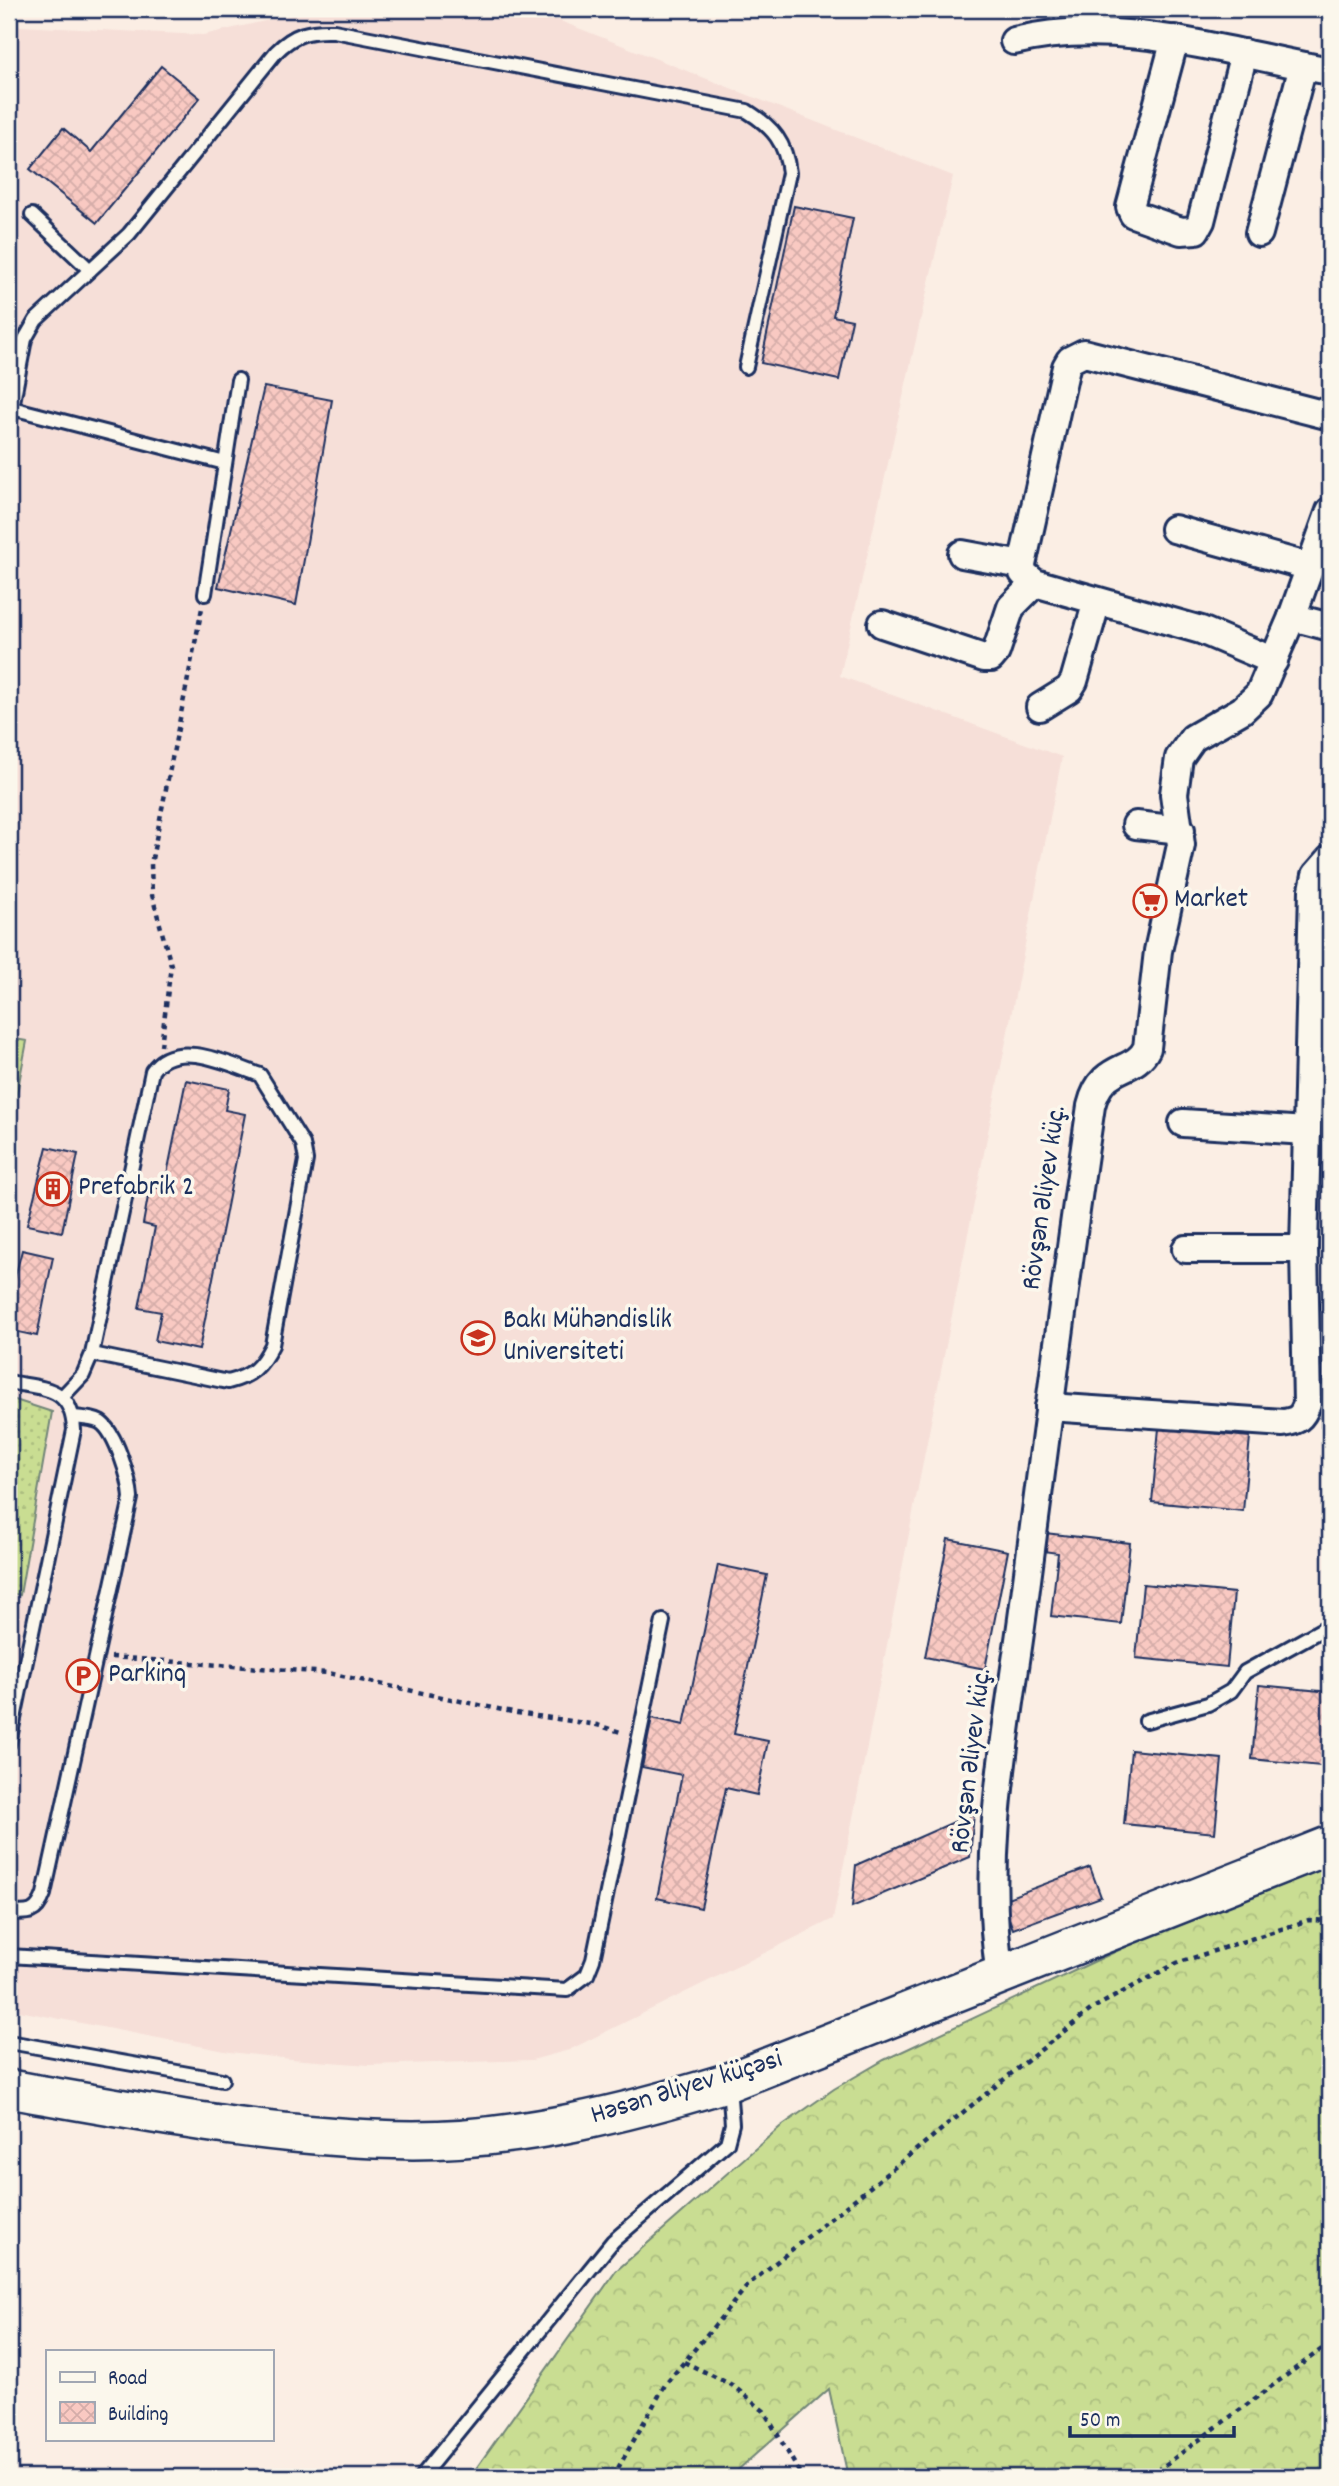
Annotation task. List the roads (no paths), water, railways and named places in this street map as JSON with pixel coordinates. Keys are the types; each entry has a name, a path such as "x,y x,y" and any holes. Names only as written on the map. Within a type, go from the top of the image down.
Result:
{"main road":[{"name":"Həsən Əliyev küçəsi","path":"9,2089 250,2129 415,2140 519,2132 573,2123 669,2101 729,2082 1330,1845"}],"street":[{"path":"1014,41 1066,33 1175,39 1330,71"},
{"path":"1175,39 1130,206 1133,214 1181,231 1196,230 1201,221 1244,53"},
{"path":"1259,233 1303,66"},
{"path":"882,624 984,658 991,657 996,652 1011,607 1028,574 1066,367 1076,356 1093,355 1330,416"},
{"name":"Rövşən Əliyev küç.","path":"1000,1975 992,1909 992,1864 1049,1407 1091,1106 1100,1081 1138,1058 1147,1048 1157,951 1179,862 1181,830 1176,807 1175,777 1185,746 1200,732 1254,700 1319,558 1330,511"},
{"path":"1174,529 1319,558"},
{"path":"962,554 1028,574 1097,601 1212,634 1274,661"},
{"path":"1040,707 1069,689 1074,681 1097,601"},
{"path":"1293,617 1330,627"},
{"path":"1136,825 1181,830"},
{"path":"1049,1407 1283,1423 1296,1421 1303,1415 1307,1404 1304,1249 1313,890 1316,875 1330,859"},
{"path":"1183,1123 1306,1131"},
{"path":"1186,1249 1304,1249"}],"lane":[{"path":"9,423 25,339 36,320 129,234 286,41 300,33 334,31 747,111 763,121 775,131 787,156 789,173 746,368"},
{"path":"32,215 90,270"},
{"path":"205,594 239,380"},
{"path":"12,408 225,463"},
{"path":"64,1396 83,1375 92,1354 152,1071 159,1061 169,1055 188,1054 260,1075 303,1144 306,1160 272,1345 262,1367 244,1378 228,1382 92,1354"},
{"path":"9,1382 64,1396"},
{"path":"9,1743 14,1693 74,1430 73,1417 64,1396"},
{"path":"9,1912 28,1914 35,1911 44,1894 131,1498 130,1484 111,1434 102,1423 73,1417"},
{"path":"9,1956 567,1990 587,1975 593,1960 663,1621"},
{"path":"1146,1721 1208,1704 1231,1690 1245,1672 1330,1625"},
{"path":"9,2042 222,2080"},
{"path":"421,2477 613,2241 727,2143 732,2124 729,2082"}],"place":[{"name":"Market","path":"1150,901"},
{"name":"Prefabrik 2","path":"53,1189"},
{"name":"Bakı Mühəndislik Universiteti","path":"478,1338"},
{"name":"Parkinq","path":"83,1676"}]}
